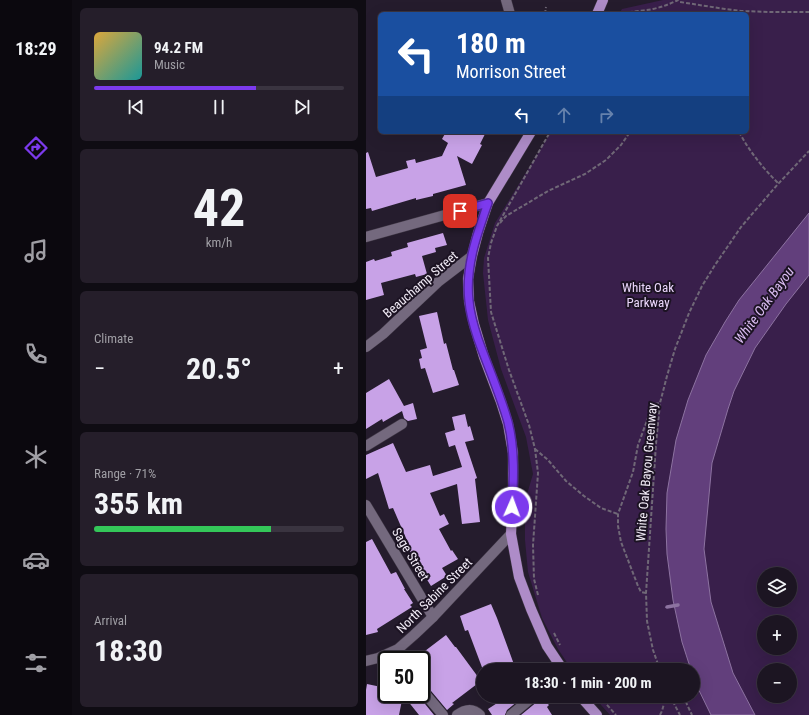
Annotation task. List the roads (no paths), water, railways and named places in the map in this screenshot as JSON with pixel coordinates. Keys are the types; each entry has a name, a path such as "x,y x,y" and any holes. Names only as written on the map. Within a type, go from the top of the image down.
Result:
{"main road":[{"path":"598,12 603,0"},
{"path":"530,134 488,203 472,256 468,279 469,301 484,357 508,424 513,453 511,534 519,577 547,646 558,663"},
{"path":"586,703 597,715"}],"street":[{"path":"506,0 509,12"},
{"path":"366,238 488,203"},
{"name":"Beauchamp Street","path":"366,347 383,334 438,282 472,256"},
{"path":"366,446 402,424"},
{"name":"Sage Street","path":"366,505 369,517 433,617"},
{"name":"North Sabine Street","path":"366,661 378,658 398,649 414,635 433,617 511,534"},
{"path":"430,700 443,715"},
{"path":"511,715 526,703"},
{"path":"457,715 468,709 477,712 480,715"}],"water":[{"name":"White Oak Bayou","path":"809,213 809,275 786,304 755,348 734,391 712,463 704,549 711,602 733,673 755,715 711,715 700,692 700,663 689,663 682,642 673,600 667,554 667,493 676,440 688,400 706,355 739,300"}],"waterway":[{"path":"667,607 678,605"}],"park label":[{"name":"White Oak Parkway","path":"648,294"}]}
